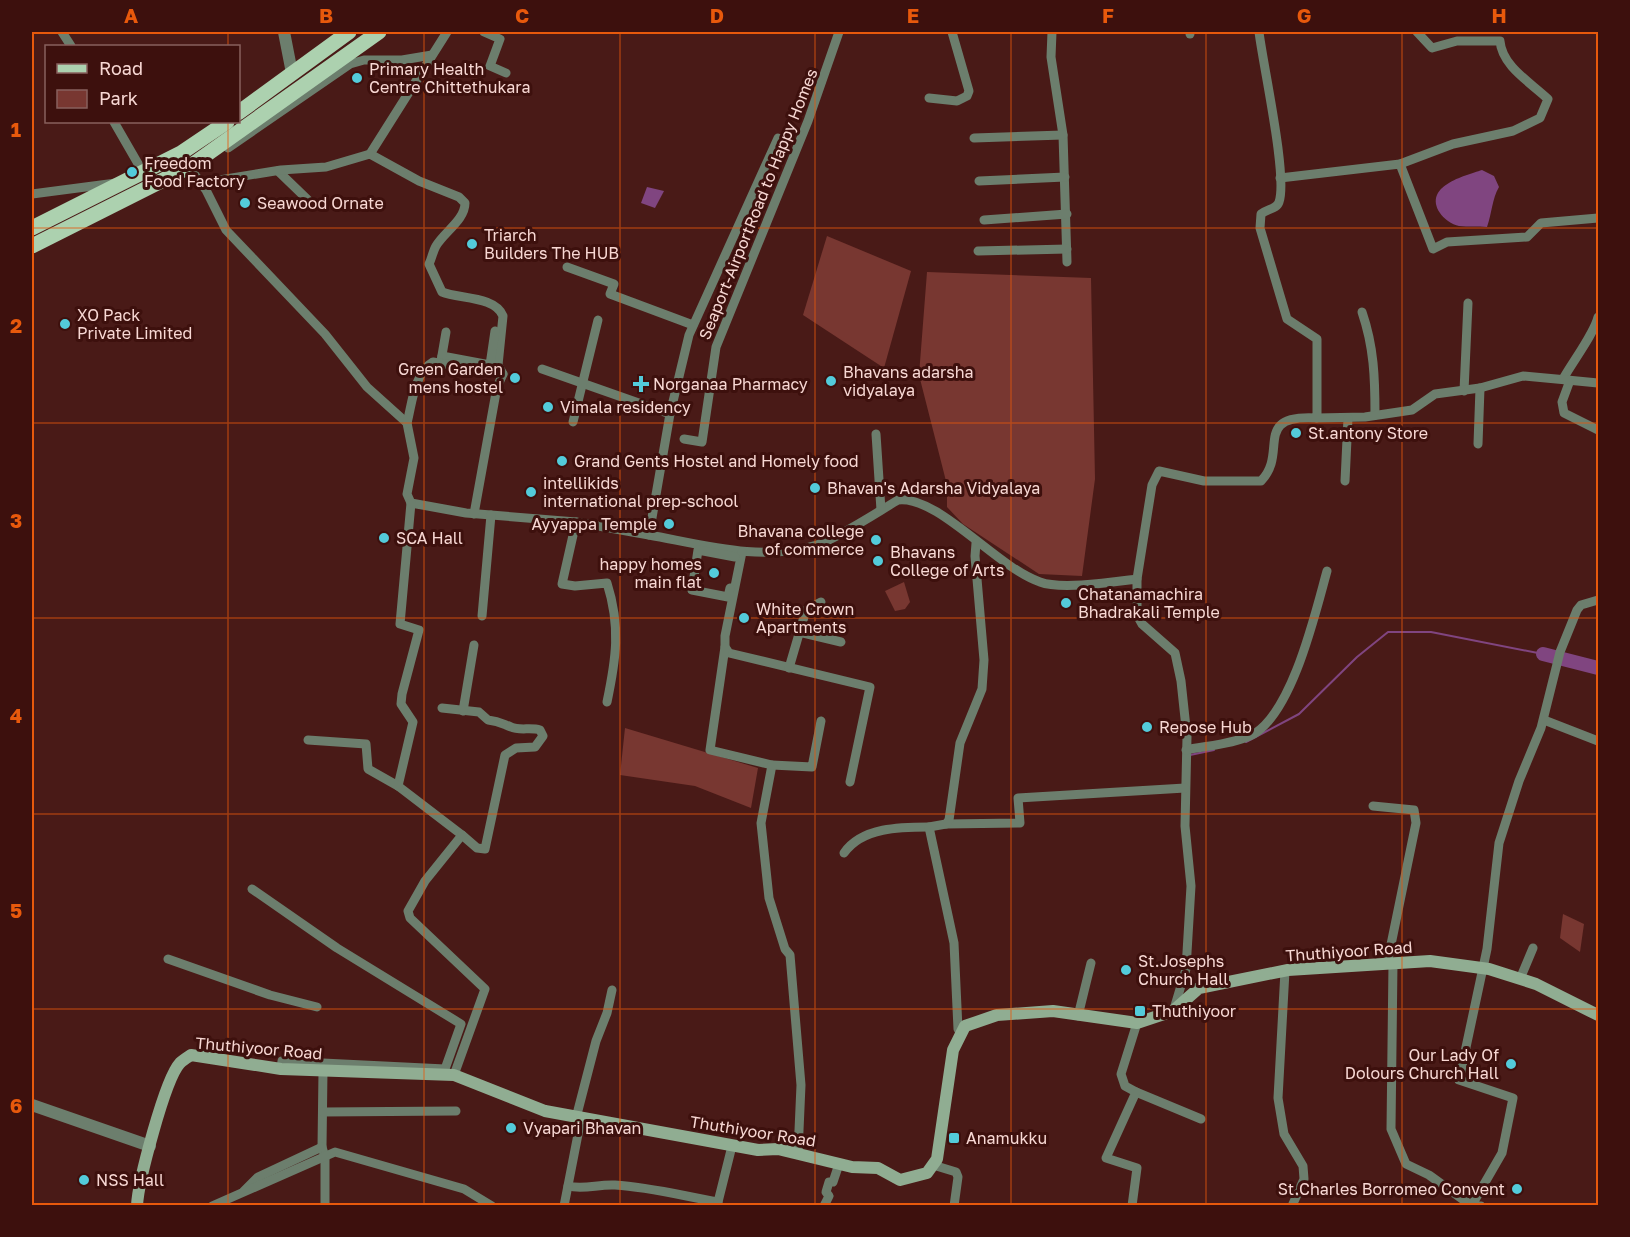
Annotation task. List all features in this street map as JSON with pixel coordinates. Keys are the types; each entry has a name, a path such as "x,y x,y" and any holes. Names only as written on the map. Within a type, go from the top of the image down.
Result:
{"main road":[{"path":"240,112 349,32"},
{"path":"32,246 159,182 190,169 379,32"},
{"path":"32,228 144,174 181,153 226,123"},
{"name":"Thuthiyoor Road","path":"961,1034 965,1026 997,1015 1053,1011 1137,1023 1173,1011 1199,988 1285,971 1430,961 1484,968 1520,979 1599,1015"},
{"path":"933,1165 937,1159 953,1050 961,1034"},
{"name":"Thuthiyoor Road","path":"137,1206 150,1146 166,1093 179,1064 191,1055 281,1069 454,1075 545,1111 732,1146 758,1150 778,1149 852,1167 878,1168 900,1180 927,1173 933,1165"}],"street":[{"path":"62,32 70,45"},
{"path":"286,32 292,73"},
{"path":"201,183 278,171 326,167 370,154 447,32"},
{"path":"484,32 500,39 489,64 506,73"},
{"name":"Seaport-AirportRoad to Happy Homes","path":"684,439 702,442 716,347 808,121 839,32"},
{"path":"929,98 957,101 968,96 969,91 952,32"},
{"path":"1052,32 1051,57 1063,135 1067,262"},
{"path":"1259,32 1280,178 1279,204 1261,214 1260,228 1287,319 1317,339 1317,418"},
{"path":"1280,178 1400,164 1453,144 1513,131 1540,117 1548,99 1508,63 1501,54 1500,41 1457,41 1432,48 1417,32"},
{"path":"407,423 367,387 325,334 226,230 201,183 190,169 274,118 350,64 364,60 402,60 432,55"},
{"path":"115,123 144,174"},
{"path":"974,138 1063,135"},
{"path":"649,534 670,414 693,325 778,138"},
{"path":"370,154 419,181 459,197 465,203 465,208 455,224 436,246 429,264 442,292 472,298 500,311 502,316 498,365 503,374"},
{"path":"1400,164 1432,249 1447,242 1527,237 1541,223 1599,218"},
{"path":"278,171 308,200"},
{"path":"979,181 1065,177"},
{"path":"32,194 105,183 124,184"},
{"path":"984,220 1067,214"},
{"path":"978,251 1067,249"},
{"path":"567,267 614,284 610,294 693,325"},
{"path":"1464,391 1468,303"},
{"path":"1362,312 1375,364 1374,415"},
{"path":"1565,380 1581,347 1596,328 1599,317"},
{"path":"573,422 598,320"},
{"path":"442,359 446,332"},
{"path":"398,786 413,722 401,704 402,694 419,630 400,624 411,503 407,494 414,458 407,423 422,372 433,362 442,359 490,365 495,332"},
{"path":"442,359 503,374"},
{"path":"542,369 670,414"},
{"path":"474,514 497,387 503,374"},
{"path":"1173,1011 1186,969 1191,886 1185,826 1186,750 1181,681 1175,653 1142,624 1137,615 1137,579 1152,485 1159,471 1204,482 1261,482 1266,477 1278,425 1282,421 1348,418 1412,410 1435,394 1480,388 1523,376 1599,383"},
{"path":"1565,380 1569,383 1562,402 1564,413 1599,430"},
{"path":"1478,444 1480,388"},
{"path":"1345,481 1348,418"},
{"path":"876,434 881,510"},
{"path":"738,553 728,597 692,590 699,550 738,553 791,551 820,544 898,500 909,499 925,504 1021,574 1042,583 1096,584 1137,579"},
{"path":"411,503 474,514 576,522 649,534 738,553"},
{"path":"482,616 491,515"},
{"path":"576,522 562,584 575,586 607,583 615,608 617,655 607,702"},
{"path":"946,825 951,812 960,743 982,689 984,660 975,556 976,543"},
{"path":"738,553 710,750 772,765 812,767 821,721"},
{"path":"1186,750 1248,736 1268,721 1299,668 1327,572"},
{"path":"1472,1205 1502,1153 1513,1098 1459,1080 1484,968 1498,843 1544,720 1560,652 1577,610 1581,605 1599,600"},
{"path":"789,668 806,610 821,602"},
{"path":"800,632 841,642"},
{"path":"463,711 474,645"},
{"path":"726,647 729,653 870,687 850,782"},
{"path":"308,740 366,744 368,769 398,786 477,848 485,849 505,755 516,748 535,747 543,736 540,730 531,727 512,728 500,720 488,720 479,712 442,708"},
{"path":"1544,720 1599,741"},
{"path":"772,765 761,823 769,898 784,949 790,955 801,1085 798,1153"},
{"path":"844,853 849,846 883,830 899,827 1020,823 1018,798 1185,788"},
{"path":"1373,806 1414,810 1416,823 1390,963 1391,1129 1406,1164 1429,1175 1472,1205 1481,1206"},
{"path":"929,827 954,943 958,1029 961,1034"},
{"path":"454,1075 485,989 410,918 408,911 425,880 462,835"},
{"path":"252,889 337,948 461,1024 445,1069 282,1061 281,1069"},
{"path":"1520,979 1533,948"},
{"path":"168,959 270,995 317,1007"},
{"path":"1078,1016 1090,963"},
{"path":"1285,971 1278,1098 1284,1134 1304,1166 1304,1179 1292,1206"},
{"path":"564,1206 579,1118 596,1041 607,1013 612,990"},
{"path":"1137,1023 1121,1074 1125,1086 1201,1119"},
{"path":"323,1071 325,1206"},
{"path":"1132,1206 1137,1168 1106,1158 1136,1092"},
{"path":"32,1105 150,1146"},
{"path":"323,1112 456,1111"},
{"path":"568,1186 580,1189 610,1184 636,1186 717,1204 732,1146"},
{"path":"212,1206 239,1196 323,1152 335,1152 464,1189 492,1206"},
{"path":"824,1206 829,1196 826,1192 829,1182 833,1182 838,1164"},
{"path":"933,1165 956,1172 958,1176 954,1206"}],"green space":[{"path":"827,236 911,271 884,368 803,315"},
{"path":"927,272 1091,278 1095,479 1082,576 1039,574 963,524 947,507 947,485 919,375"},
{"path":"904,582 910,602 905,609 895,611 885,591"},
{"path":"625,728 758,768 751,808 695,786 620,775"},
{"path":"1563,914 1584,924 1580,952 1560,938"}],"shaded area":[{"path":"1482,170 1494,176 1499,187 1487,227 1459,226 1445,219 1436,204 1441,189 1456,179"},
{"path":"647,187 664,191 655,208 641,203"}],"waterway":[{"path":"1246,742 1299,714 1357,657 1388,632 1431,632 1543,654"},
{"path":"1543,654 1598,668"},
{"path":"1190,755 1214,750"}],"place":[{"name":"Primary Health Centre Chittethukara","path":"357,78"},
{"name":"Freedom Food Factory","path":"132,172"},
{"name":"Seawood Ornate","path":"245,203"},
{"name":"Triarch Builders The HUB","path":"472,244"},
{"name":"XO Pack Private Limited","path":"65,324"},
{"name":"Green Garden mens hostel","path":"515,378"},
{"name":"Bhavans adarsha vidyalaya","path":"831,381"},
{"name":"Norganaa Pharmacy","path":"641,384"},
{"name":"Vimala residency","path":"548,407"},
{"name":"St.antony Store","path":"1296,433"},
{"name":"Grand Gents Hostel and Homely food","path":"562,461"},
{"name":"Bhavan's Adarsha Vidyalaya","path":"815,488"},
{"name":"intellikids international prep-school","path":"531,492"},
{"name":"Ayyappa Temple","path":"669,524"},
{"name":"SCA Hall","path":"384,538"},
{"name":"Bhavana college of commerce","path":"876,540"},
{"name":"Bhavans College of Arts","path":"878,561"},
{"name":"happy homes main flat","path":"714,573"},
{"name":"Chatanamachira Bhadrakali Temple","path":"1066,603"},
{"name":"White Crown Apartments","path":"744,618"},
{"name":"Repose Hub","path":"1147,727"},
{"name":"St.Josephs Church Hall","path":"1126,970"},
{"name":"Thuthiyoor","path":"1140,1011"},
{"name":"Our Lady Of Dolours Church Hall","path":"1511,1064"},
{"name":"Vyapari Bhavan","path":"511,1128"},
{"name":"Anamukku","path":"954,1138"},
{"name":"NSS Hall","path":"84,1180"},
{"name":"St.Charles Borromeo Convent","path":"1517,1189"}]}
